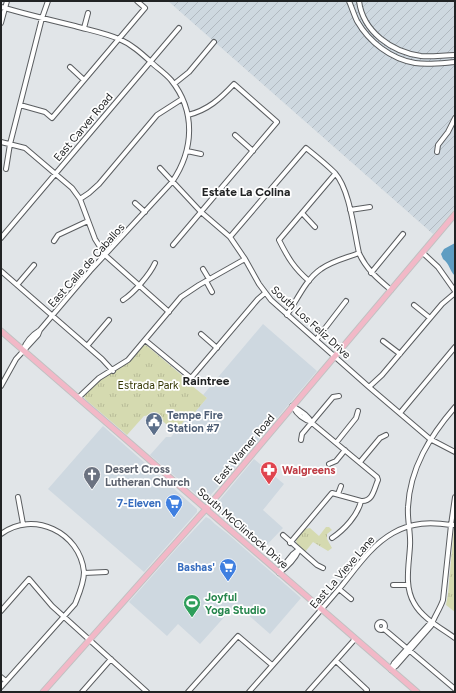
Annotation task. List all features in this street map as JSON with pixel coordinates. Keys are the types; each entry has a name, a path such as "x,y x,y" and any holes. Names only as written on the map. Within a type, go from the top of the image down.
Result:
{"main road":[{"name":"East Warner Road","path":"43,692 206,509 455,214"},
{"name":"South McClintock Drive","path":"1,331 417,692"}],"street":[{"path":"1,23 3,8 7,1"},
{"path":"6,169 10,144 42,18 48,1"},
{"path":"20,105 45,112 52,118 145,8 138,1"},
{"path":"349,1 357,20 364,31 390,54 402,60 414,63 433,64 455,62"},
{"path":"359,1 363,18 381,39 388,44 401,50 423,56 455,55"},
{"path":"3,8 84,28 119,39 132,46 150,61"},
{"path":"84,28 88,13"},
{"name":"East Carver Road","path":"1,238 179,28"},
{"path":"174,84 189,72 214,42"},
{"name":"East Calle de Caballos","path":"23,350 35,333 40,330 105,255 172,182 182,166 190,135 188,115 174,84 150,61"},
{"path":"70,68 84,80"},
{"path":"173,245 277,122 234,84 221,98 209,107 188,115"},
{"path":"80,199 99,184 157,115 182,99"},
{"path":"437,152 438,145 448,132 455,118"},
{"path":"235,135 253,151"},
{"path":"1,142 25,148 72,188 80,199 95,239 105,255 138,286 169,312"},
{"path":"230,238 306,148 335,174 343,186 362,260 371,273 391,290"},
{"path":"187,151 201,154"},
{"name":"South Los Feliz Drive","path":"160,168 201,212 230,238 245,259 265,293 369,387 430,439 455,452"},
{"path":"309,282 297,272 279,240 335,174"},
{"path":"135,203 145,212"},
{"path":"350,210 370,207"},
{"path":"302,213 315,227"},
{"path":"54,241 58,235 88,221"},
{"path":"371,273 403,234"},
{"path":"369,387 382,375 447,298 455,292 438,267 423,252"},
{"path":"288,315 315,274 322,268 359,253"},
{"path":"78,398 99,378 128,360 182,297 207,280 245,259"},
{"path":"123,300 128,297 153,269 155,263"},
{"path":"17,285 34,265"},
{"path":"203,270 212,292"},
{"path":"1,271 113,370"},
{"path":"145,340 190,378 258,299 265,293"},
{"path":"316,340 346,301"},
{"path":"414,305 430,318"},
{"path":"87,346 108,320"},
{"path":"201,334 217,348"},
{"path":"383,341 400,354"},
{"path":"400,413 455,347"},
{"path":"1,386 16,359 23,350"},
{"path":"301,440 302,434 333,397 339,396"},
{"path":"290,543 332,493 361,501 367,501 371,498 378,480 377,477 309,418 292,406"},
{"path":"455,407 430,439 418,462 409,491 408,508 411,536 407,585 409,594 414,604 422,613 455,638"},
{"path":"336,443 356,418 358,411"},
{"path":"360,462 380,438 386,435"},
{"path":"329,464 336,461 345,450"},
{"path":"338,494 341,486"},
{"path":"18,497 22,524"},
{"path":"391,670 396,666 408,649 431,626 432,621 439,611 443,600 453,525 455,497"},
{"path":"332,538 340,533 360,508 361,501"},
{"path":"1,534 12,527 22,524 36,523 58,530 76,548 84,573 81,590 75,604 1,688"},
{"name":"East La Vieve Lane","path":"249,692 380,541 392,533 410,525 419,523 453,525"},
{"path":"283,535 290,543 317,565 323,568"},
{"path":"279,573 290,558 299,550"},
{"path":"84,573 106,572"},
{"path":"1,610 29,579 52,606 147,692"},
{"path":"393,585 407,585"},
{"path":"339,589 351,599"},
{"path":"384,629 455,689"},
{"path":"188,692 238,636 272,665"},
{"path":"308,692 355,639"},
{"path":"82,692 112,659"},
{"path":"336,661 367,691"},
{"path":"1,677 6,681"}],"shaded area":[{"path":"168,1 455,1 455,208 433,234"},
{"path":"263,324 317,371 234,469 208,498 203,500 150,455 166,437 171,437 188,416 190,418 207,398 203,395"},
{"path":"103,426 197,509 197,512 144,572 48,489"},
{"path":"254,459 284,484 263,510 283,528 261,551 214,507"},
{"path":"206,517 229,535 301,598 270,634 236,604 200,644 178,624 167,636 129,602"}],"green space":[{"name":"Estrada Park","path":"146,345 189,380 191,385 207,398 190,418 188,416 175,432 157,416 150,415 144,416 127,435 85,399 84,396 96,383 127,363 143,346"},
{"path":"326,527 329,527 332,530 327,534 327,539 332,548 328,551 313,542 305,552 297,546 296,540 305,529 310,528 319,536"},
{"path":"455,528 455,612 446,605"}],"water":[{"path":"455,243 455,276 441,254 444,249"}],"place":[{"name":"Tempe Fire Station #7","path":"154,436"},
{"name":"Walgreens","path":"269,485"},
{"name":"Desert Cross Lutheran Church","path":"92,490"},
{"name":"7-Eleven","path":"174,518"},
{"name":"Bashas'","path":"228,582"},
{"name":"Joyful Yoga Studio","path":"192,618"}],"district":[{"name":"Estate La Colina","path":"246,192"},
{"name":"Raintree","path":"206,381"}]}
